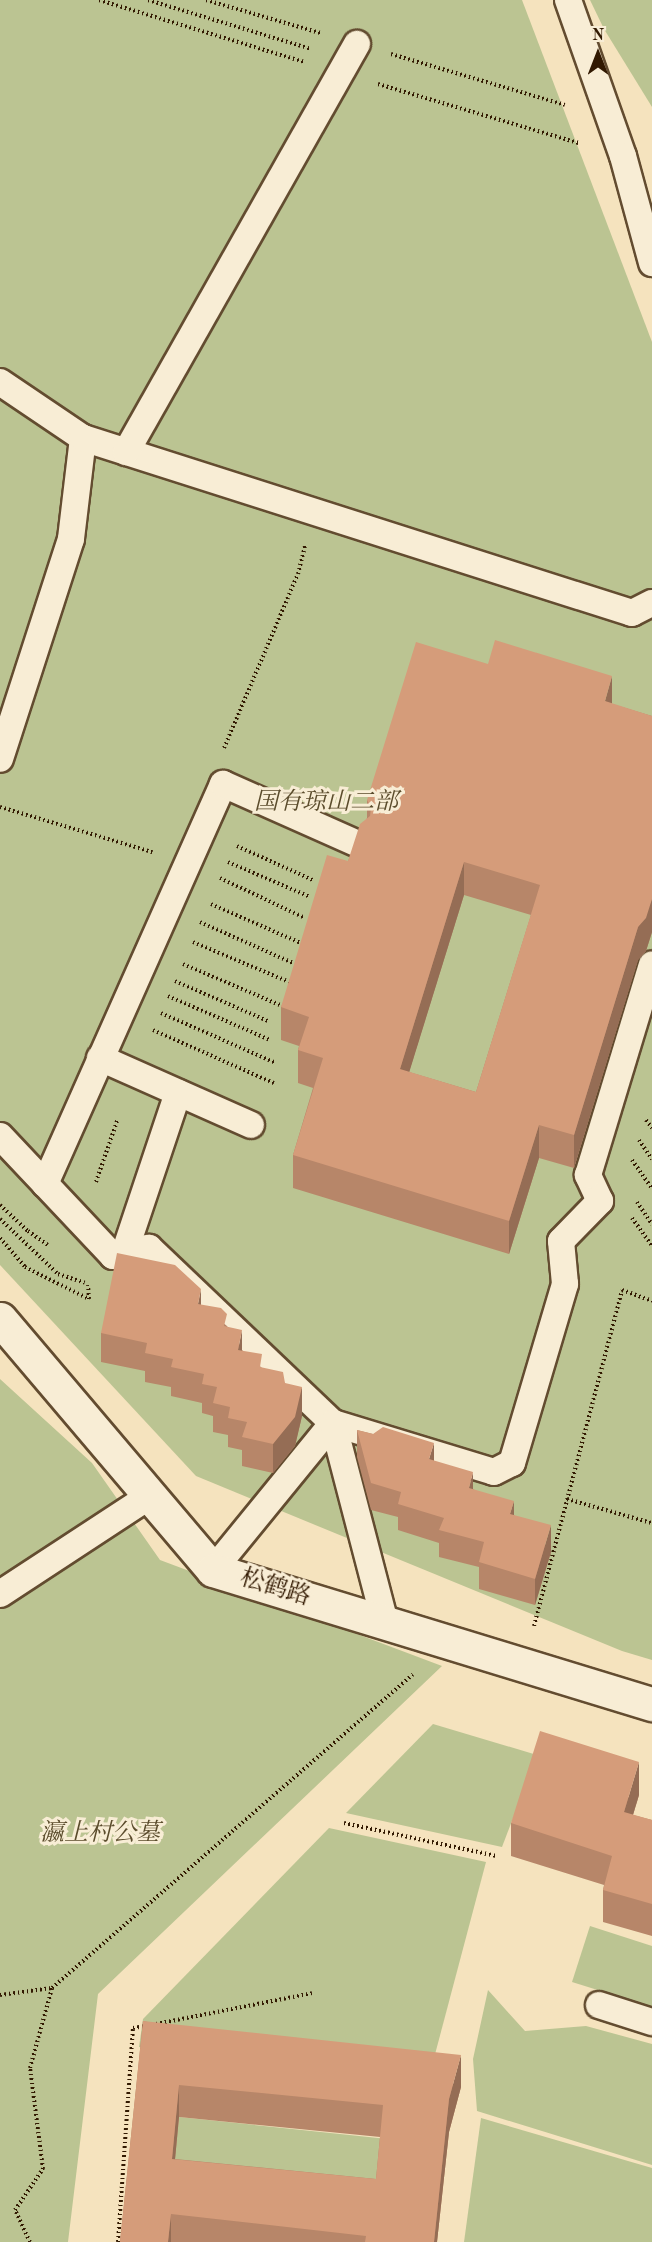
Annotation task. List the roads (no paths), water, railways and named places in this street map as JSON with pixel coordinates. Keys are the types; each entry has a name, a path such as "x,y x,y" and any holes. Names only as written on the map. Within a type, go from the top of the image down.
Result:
{"street":[{"name":"松鹤路","path":"0,1319 213,1570 652,1704"}],"lane":[{"path":"568,0 623,156 652,263"},
{"path":"126,452 352,52"},
{"path":"0,382 83,438 632,613 652,603"},
{"path":"0,759 71,539 83,438"},
{"path":"45,1184 223,784 356,843"},
{"path":"0,1136 113,1256 149,1248 333,1422 494,1472 512,1463 565,1284 561,1241 600,1201 588,1175 652,964"},
{"path":"100,1058 251,1125"},
{"path":"124,1254 178,1093"},
{"path":"213,1570 333,1422"},
{"path":"333,1422 385,1623"},
{"path":"0,1594 150,1497"},
{"path":"599,2005 652,2022"}],"park label":[{"name":"国有琼山二部","path":"326,804"},
{"name":"瀛上村公墓","path":"100,1835"}]}
